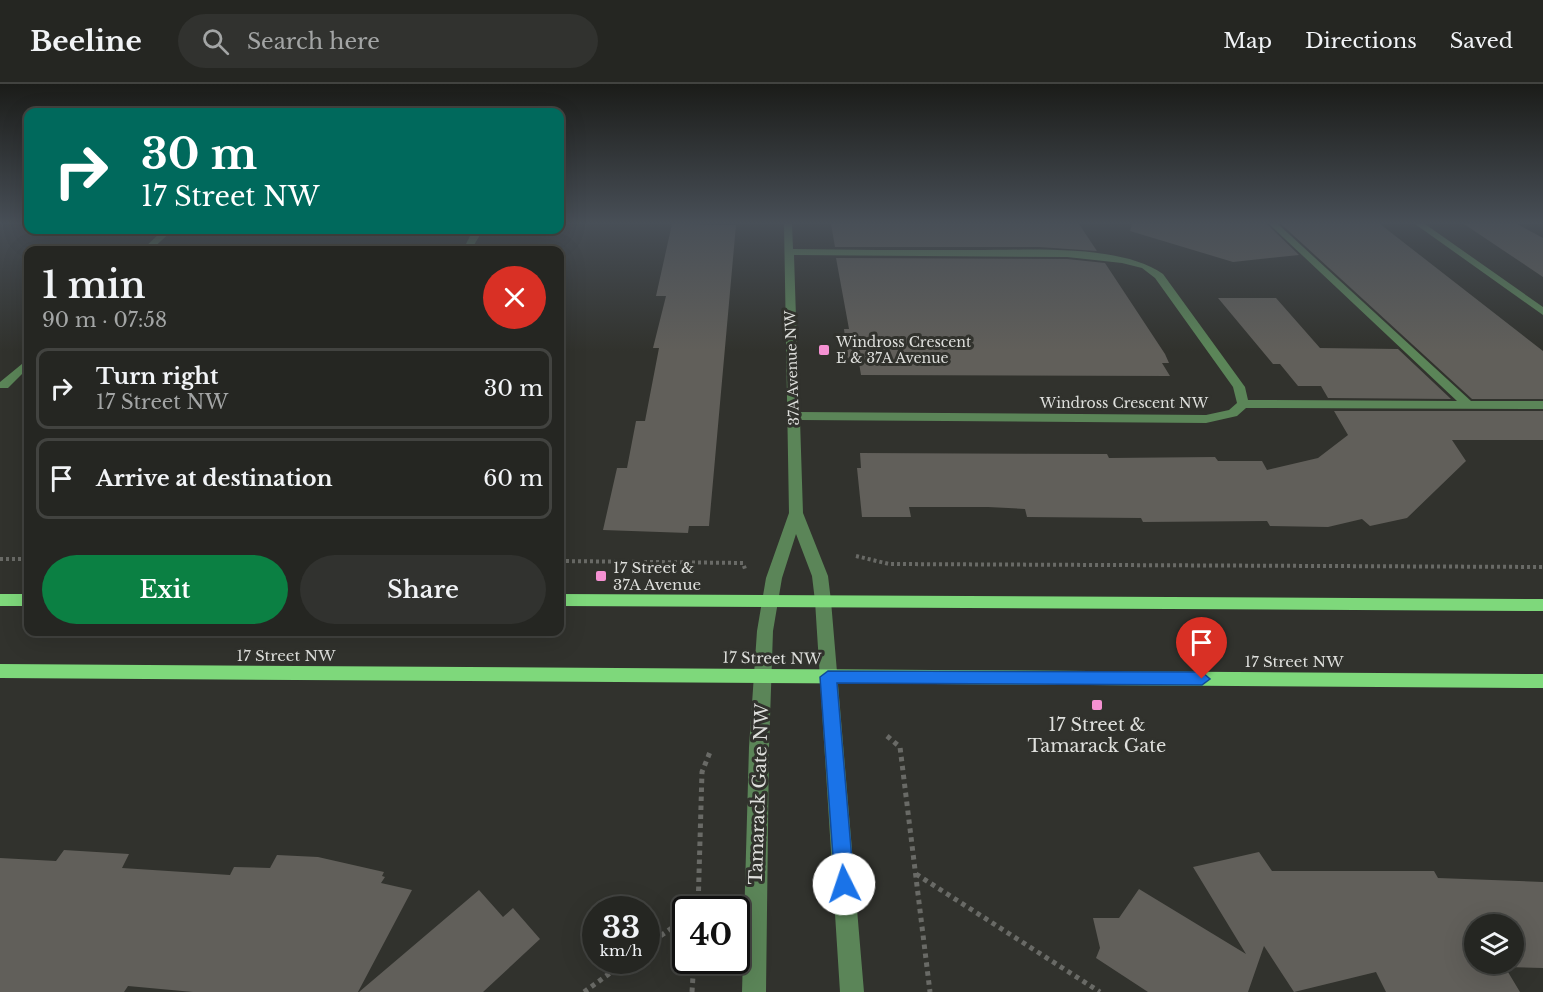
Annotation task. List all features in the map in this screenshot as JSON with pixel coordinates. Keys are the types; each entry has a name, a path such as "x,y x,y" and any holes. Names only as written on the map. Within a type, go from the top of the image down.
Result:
{"main road":[{"path":"0,600 24,600"},
{"path":"564,600 1543,605"},
{"name":"17 Street NW","path":"0,671 1543,681"}],"street":[{"name":"37A Avenue NW","path":"765,631 769,601 796,513 789,266"},
{"path":"1145,266 1159,276 1239,387 1243,404 1543,405"},
{"path":"1319,266 1468,405"},
{"path":"1479,266 1543,312"},
{"path":"4,385 24,366"},
{"name":"Windross Crescent NW","path":"794,416 1206,419 1233,413 1243,404"},
{"name":"37A Avenue NW","path":"796,513 820,576 824,601 828,677"},
{"name":"Tamarack Gate NW","path":"754,992 765,631"},
{"path":"828,677 852,992"}],"path":[{"path":"856,556 889,564 1543,567"},
{"path":"0,559 24,560"},
{"path":"564,561 743,563 745,569"},
{"path":"887,736 900,747 930,992"},
{"path":"698,896 702,772 710,752"},
{"path":"915,873 1100,992"},
{"path":"584,992 609,974"},
{"path":"692,992 693,974"}],"building":[{"path":"663,266 732,266 709,526 689,526 688,533 603,530 617,468 627,468 636,421 645,421 659,348 653,348 666,296 656,296"},
{"path":"838,266 1107,266 1165,354 1169,363 1162,363 1170,376 861,375 859,363 848,361 844,329 849,329"},
{"path":"1327,266 1434,266 1543,351 1543,399 1472,399"},
{"path":"1527,266 1543,266 1543,277"},
{"path":"1218,298 1276,298 1320,348 1398,349 1451,399 1328,398 1321,386 1298,386 1280,364 1273,364"},
{"path":"1334,411 1543,411 1543,440 1452,440 1466,461 1407,518 1370,526 1362,519 1328,527 1270,526 1267,521 1143,522 1141,518 1027,517 1025,509 988,507 909,507 911,517 862,517 857,468 861,468 860,453 1107,454 1109,458 1215,457 1218,461 1262,461 1267,470 1318,458 1348,435"},
{"path":"64,850 129,854 122,868 230,875 234,867 270,868 277,855 318,857 384,872 382,876 385,877 381,883 412,890 358,992 193,992 128,986 124,992 0,992 0,858 56,861"},
{"path":"1259,852 1272,871 1434,871 1438,878 1543,882 1543,968 1524,968 1524,914 1464,914 1464,974 1509,974 1520,992 1386,992 1376,972 1294,992 1264,946 1248,992 1148,992 1096,958 1100,948 1093,918 1119,918 1139,889 1246,954 1193,867"},
{"path":"479,890 503,917 513,908 540,939 483,992 359,992"}],"place":[{"name":"Windross Crescent E & 37A Avenue","path":"824,350"},
{"name":"17 Street & 37A Avenue","path":"601,576"},
{"name":"17 Street & Tamarack Gate","path":"1097,705"}],"route":[{"path":"844,884 828,677 1202,679"}]}
